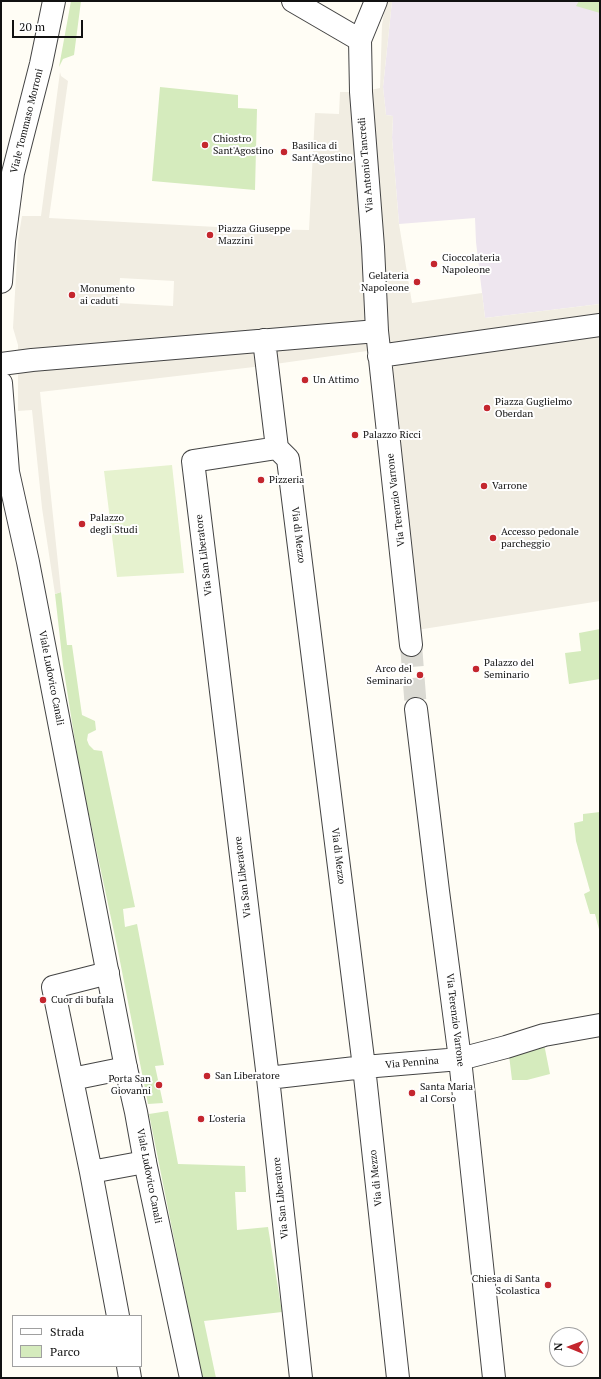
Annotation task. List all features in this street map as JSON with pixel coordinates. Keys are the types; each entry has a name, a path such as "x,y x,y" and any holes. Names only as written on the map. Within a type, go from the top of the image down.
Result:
{"street":[{"name":"Viale Tommaso Morroni","path":"1,282 7,172 41,64 54,1"},
{"path":"293,1 360,40"},
{"name":"Via Antonio Tancredi","path":"376,1 360,40 361,92 373,247 377,331"},
{"path":"379,356 600,325"},
{"path":"1,364 32,360 377,331"},
{"name":"Via Terenzio Varrone","path":"377,331 405,578 411,645"},
{"name":"Via di Mezzo","path":"264,340 278,448 288,459 364,1067 398,1378"},
{"name":"Viale Ludovico Canali","path":"1,382 8,472 28,562 126,1068 191,1378"},
{"name":"Via San Liberatore","path":"278,448 193,461 268,1078 301,1378"},
{"name":"Via Terenzio Varrone","path":"416,709 460,1059 494,1378"},
{"path":"108,973 53,987 91,1172 118,1315"},
{"name":"Via Pennina","path":"268,1078 364,1067 460,1059 544,1035 600,1025"},
{"path":"72,1079 126,1068"},
{"path":"91,1172 145,1162"},
{"path":"128,1367 130,1378"}],"shaded area":[{"path":"386,1 392,1 383,87 386,115 393,116 392,138 399,224 412,303 482,293 485,318 600,304 600,601 398,633 367,351 254,367 40,392 61,592 55,594 42,508 32,410 18,411 18,345 13,328 18,240 22,216 41,216 60,72 61,76 68,81 49,218 254,229 309,230 315,113 339,114 340,92 361,92 380,88 382,25","holes":["120,278 174,281 173,306 118,303"]},
{"path":"392,1 600,1 600,304 485,318 476,242 475,218 399,224 392,138 393,116 386,115 383,87"}],"green space":[{"path":"71,1 81,1 74,55 63,59 59,67"},
{"path":"579,1 600,1 600,13 576,6"},
{"name":"Chiostro Sant'Agostino","path":"160,87 238,95 238,108 257,109 255,190 152,181"},
{"path":"172,465 184,573 117,577 104,471"},
{"path":"61,592 67,645 72,645 82,715 95,721 96,730 88,734 87,740 89,745 94,750 102,751 135,907 123,909 125,927 137,924 164,1065 155,1066 163,1103 148,1104 117,946 80,773 63,665 55,594"},
{"path":"600,629 600,679 569,684 565,653 581,651 579,633"},
{"path":"600,812 600,933 595,914 590,914 584,894 590,891 576,841 574,823 583,821 583,814"},
{"path":"544,1044 550,1074 527,1080 512,1080 509,1055"},
{"path":"168,1111 178,1164 245,1166 246,1192 235,1192 237,1230 268,1227 282,1312 204,1321 216,1378 202,1378 149,1114"}],"tunnel":[{"path":"411,645 416,709"}],"place":[{"name":"Chiostro Sant'Agostino","path":"205,145"},
{"name":"Basilica di Sant'Agostino","path":"284,152"},
{"name":"Piazza Giuseppe Mazzini","path":"210,235"},
{"name":"Cioccolateria Napoleone","path":"434,264"},
{"name":"Gelateria Napoleone","path":"417,282"},
{"name":"Monumento ai caduti","path":"72,295"},
{"name":"Un Attimo","path":"305,380"},
{"name":"Piazza Guglielmo Oberdan","path":"487,408"},
{"name":"Palazzo Ricci","path":"355,435"},
{"name":"Pizzeria","path":"261,480"},
{"name":"Varrone","path":"484,486"},
{"name":"Palazzo degli Studi","path":"82,524"},
{"name":"Accesso pedonale parcheggio","path":"493,538"},
{"name":"Palazzo del Seminario","path":"476,669"},
{"name":"Arco del Seminario","path":"420,675"},
{"name":"Cuor di bufala","path":"43,1000"},
{"name":"San Liberatore","path":"207,1076"},
{"name":"Porta San Giovanni","path":"159,1085"},
{"name":"Santa Maria al Corso","path":"412,1093"},
{"name":"L'osteria","path":"201,1119"},
{"name":"Chiesa di Santa Scolastica","path":"548,1285"}]}
